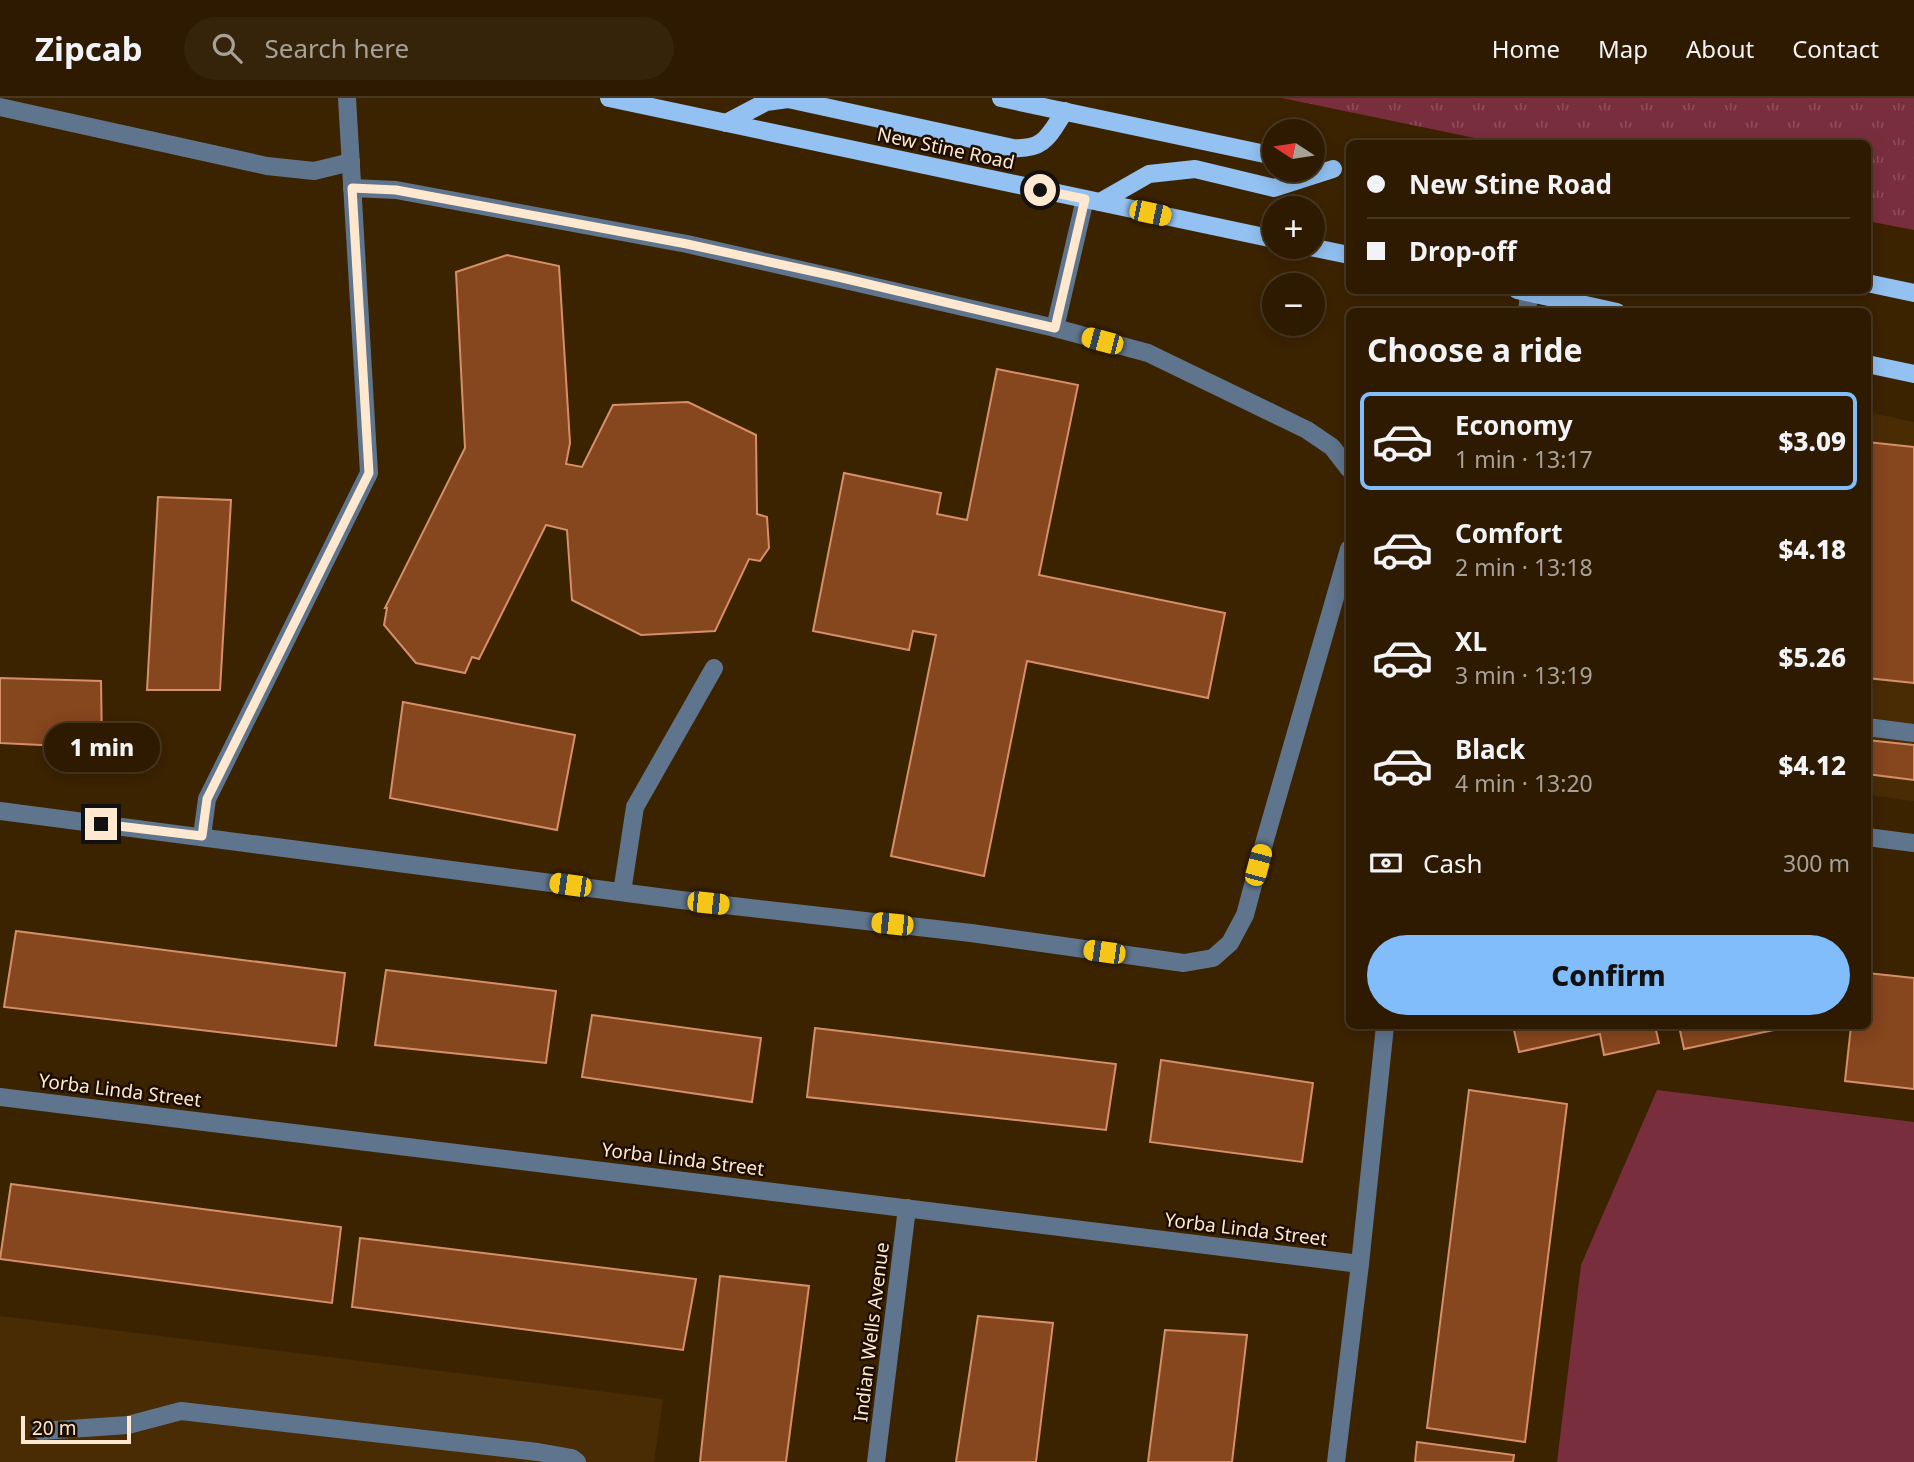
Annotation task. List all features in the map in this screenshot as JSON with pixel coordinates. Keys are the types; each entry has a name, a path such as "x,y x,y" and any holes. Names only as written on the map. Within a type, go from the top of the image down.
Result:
{"main road":[{"name":"New Stine Road","path":"609,98 1262,236"},
{"path":"1001,98 1066,105 1262,153"},
{"path":"726,123 766,102 788,100 1023,149 1045,141 1066,105"},
{"path":"1092,201 1149,174 1195,169 1274,188 1341,170"},
{"path":"1325,250 1346,254"},
{"path":"1871,284 1914,293"},
{"path":"1532,294 1598,308"},
{"path":"1871,366 1914,374"}],"street":[{"path":"202,836 207,799 369,473 346,98"},
{"path":"0,107 267,166 314,171 351,162"},
{"path":"352,188 396,190 687,244 1055,328 1148,353 1307,430 1332,447 1346,465"},
{"path":"1055,328 1092,201"},
{"path":"0,811 622,892 971,933 1184,963 1213,958 1230,943 1245,915 1346,559"},
{"path":"622,892 635,807 714,668"},
{"path":"1871,728 1914,733"},
{"path":"1871,838 1914,843"},
{"path":"1336,1462 1385,1029"},
{"name":"Yorba Linda Street","path":"0,1097 1360,1264"},
{"name":"Indian Wells Avenue","path":"876,1462 908,1208"},
{"path":"41,1431 128,1425 181,1411 538,1452 572,1458 577,1462"}],"shaded area":[{"path":"1871,413 1914,422 1914,801 1871,796"},
{"path":"0,1316 663,1399 654,1462 0,1462"}],"green space":[{"path":"1282,98 1914,98 1914,230 1871,222 1871,140 1485,140"},
{"path":"1657,1090 1914,1122 1914,1462 1557,1462 1581,1265"}],"building":[{"path":"507,255 559,266 570,443 566,464 582,467 613,405 688,402 756,435 757,514 767,517 769,548 760,561 749,559 715,631 641,635 572,600 567,530 546,525 479,659 472,657 465,673 416,663 384,625 385,608 465,448 456,272"},
{"path":"997,369 1078,385 1039,575 1225,613 1208,698 1027,661 984,876 891,856 936,635 913,631 909,650 813,631 844,473 941,493 937,514 967,520"},
{"path":"1871,442 1914,447 1914,683 1871,678"},
{"path":"158,497 231,500 220,690 147,690"},
{"path":"0,678 101,681 102,748 0,743"},
{"path":"403,702 575,735 557,830 390,798"},
{"path":"1871,740 1914,745 1914,780 1871,775"},
{"path":"16,931 345,973 336,1046 4,1007"},
{"path":"386,970 556,991 546,1063 375,1045"},
{"path":"1871,973 1914,978 1914,1089 1845,1081 1851,1029 1871,1029"},
{"path":"592,1015 761,1038 752,1102 582,1077"},
{"path":"815,1028 1116,1064 1106,1130 807,1097"},
{"path":"1514,1029 1656,1029 1659,1043 1604,1055 1600,1034 1519,1052"},
{"path":"1680,1029 1779,1029 1684,1049"},
{"path":"1161,1060 1313,1083 1302,1162 1150,1142"},
{"path":"1469,1090 1567,1104 1525,1442 1427,1428"},
{"path":"11,1184 341,1227 332,1303 0,1259"},
{"path":"360,1238 696,1279 683,1350 352,1307"},
{"path":"720,1276 809,1286 786,1462 700,1462"},
{"path":"978,1316 1053,1323 1036,1462 956,1462"},
{"path":"1165,1330 1247,1335 1232,1462 1148,1462"},
{"path":"1417,1442 1514,1455 1513,1462 1415,1462"}],"route":[{"path":"101,824 202,836 207,799 369,473 352,188 396,190 687,244 1055,328 1085,199 1040,190"}]}
